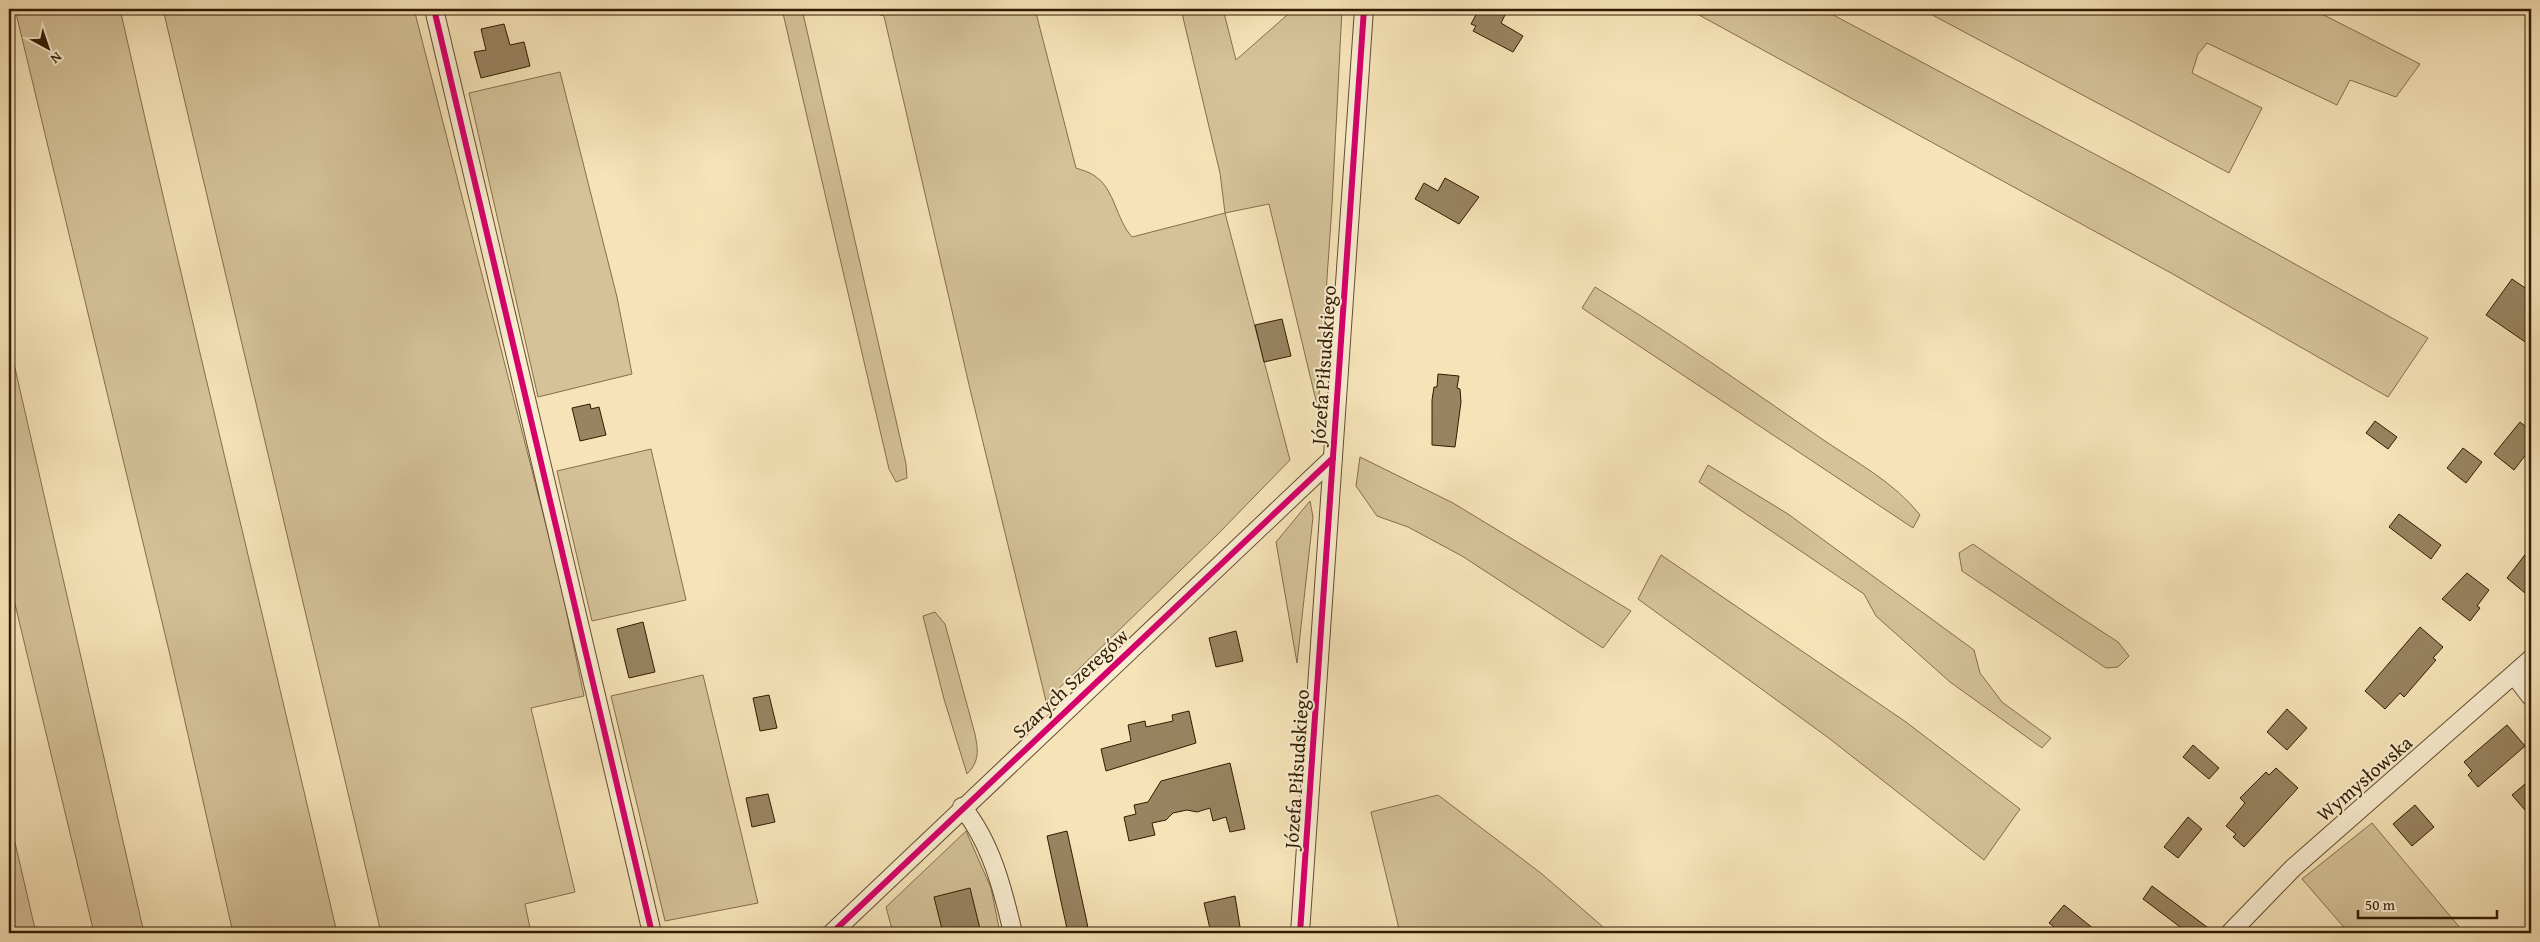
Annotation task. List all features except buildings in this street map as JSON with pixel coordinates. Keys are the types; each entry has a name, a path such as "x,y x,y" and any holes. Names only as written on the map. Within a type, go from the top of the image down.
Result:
{"street":[{"path":"434,9 652,933"},
{"name":"Józefa Piłsudskiego","path":"1300,933 1364,9"},
{"name":"Szarych Szeregów","path":"832,933 1333,458"},
{"name":"Wymysłowska","path":"2230,933 2294,868 2531,659"},
{"path":"2514,675 2531,697"},
{"path":"962,808 980,832 990,855 1013,933"}],"shaded area":[{"path":"15,9 120,9 337,933 233,933 169,651"},
{"path":"163,9 414,9 559,576 584,696 531,708 575,892 525,904 531,933 381,933"},
{"path":"782,9 802,9 906,464 907,478 896,482 889,469"},
{"path":"860,9 1035,9 1076,168 1086,171 1102,182 1122,222 1132,237 1225,213 1290,460 1217,535 1046,701 970,389 884,16"},
{"path":"1181,9 1223,9 1236,60 1294,9 1342,9 1332,206 1318,409 1269,204 1225,213 1220,173"},
{"path":"1688,9 1822,9 2151,184 2428,338 2388,397 2171,273"},
{"path":"1921,9 2312,9 2420,64 2396,97 2350,80 2337,105 2207,43 2198,54 2192,73 2262,108 2229,173"},
{"path":"560,72 617,297 632,374 538,397 469,93"},
{"path":"1595,287 1681,342 1887,483 1910,503 1920,515 1913,528 1582,308"},
{"path":"12,355 144,933 94,933 9,579 9,356"},
{"path":"651,449 686,600 592,621 557,471"},
{"path":"1360,457 1453,503 1631,611 1603,648 1462,556 1408,527 1377,516 1356,486"},
{"path":"1708,465 1788,514 1974,650 1980,673 2002,702 2051,738 2042,748 1950,682 1876,616 1864,594 1699,482"},
{"path":"1310,501 1313,517 1297,663 1276,542"},
{"path":"1973,544 2118,642 2129,656 2118,667 2106,668 1962,571 1959,553"},
{"path":"1661,555 1906,722 2020,809 1984,860 1830,739 1638,599"},
{"path":"935,612 945,624 975,734 977,745 976,760 967,774 944,699 923,616"},
{"path":"703,675 758,903 665,921 611,696"},
{"path":"1438,795 1542,874 1610,933 1400,933 1371,812"},
{"path":"9,817 36,933 9,933"},
{"path":"2372,823 2461,929 2455,933 2349,933 2302,879"},
{"path":"966,831 991,888 1000,933 893,933 886,907"}],"cycle path":[{"path":"434,9 652,933"},
{"path":"1300,933 1364,9"},
{"path":"832,933 1333,458"}]}
